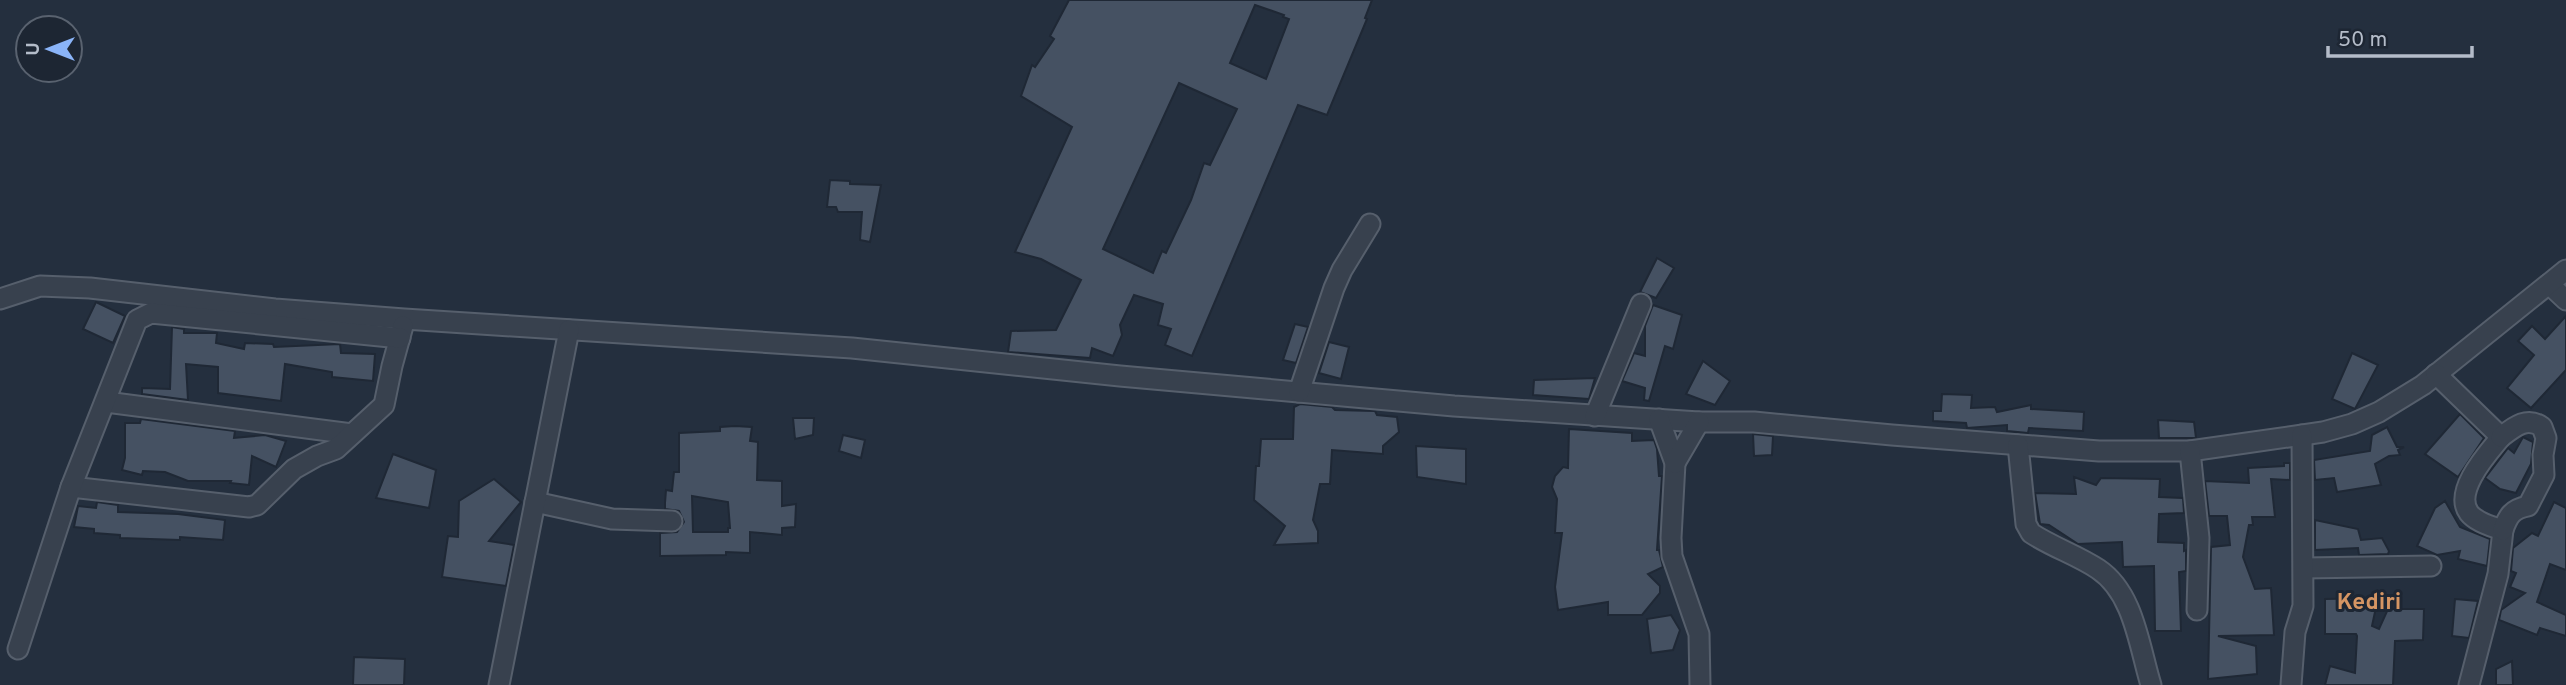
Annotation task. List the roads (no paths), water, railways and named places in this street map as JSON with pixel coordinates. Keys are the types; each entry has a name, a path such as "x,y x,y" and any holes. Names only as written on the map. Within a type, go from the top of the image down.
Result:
{"street":[{"path":"1299,392 1338,279 1370,223"},
{"path":"0,299 40,286 90,288 144,305 402,329 569,330 852,348 1120,376 1595,416 1754,422 2018,445 2190,452 2302,435 2341,427 2365,418 2423,385 2566,270"},
{"path":"2549,284 2566,300"},
{"path":"1595,416 1641,304"},
{"path":"18,649 71,487 144,305"},
{"path":"71,487 248,508 257,505 294,469 336,449 384,405 402,329"},
{"path":"499,685 569,330"},
{"path":"2436,374 2501,437"},
{"path":"106,402 352,434"},
{"path":"1659,419 1675,463 1672,556 1699,634 1700,685"},
{"path":"1675,463 1699,422"},
{"path":"2469,685 2498,574 2503,530 2510,513 2519,507 2528,506 2533,500 2544,475 2546,438 2542,427 2530,422 2521,424 2501,437 2478,466 2465,493 2465,505 2470,515 2503,530"},
{"path":"2291,685 2295,632 2303,606 2302,435"},
{"path":"2018,445 2026,524 2031,533 2100,570 2121,591 2151,685"},
{"path":"2190,452 2199,538 2197,610"},
{"path":"535,502 612,519 672,522"},
{"path":"2304,568 2431,566"}],"district":[{"name":"Kediri","path":"2369,601"}]}
